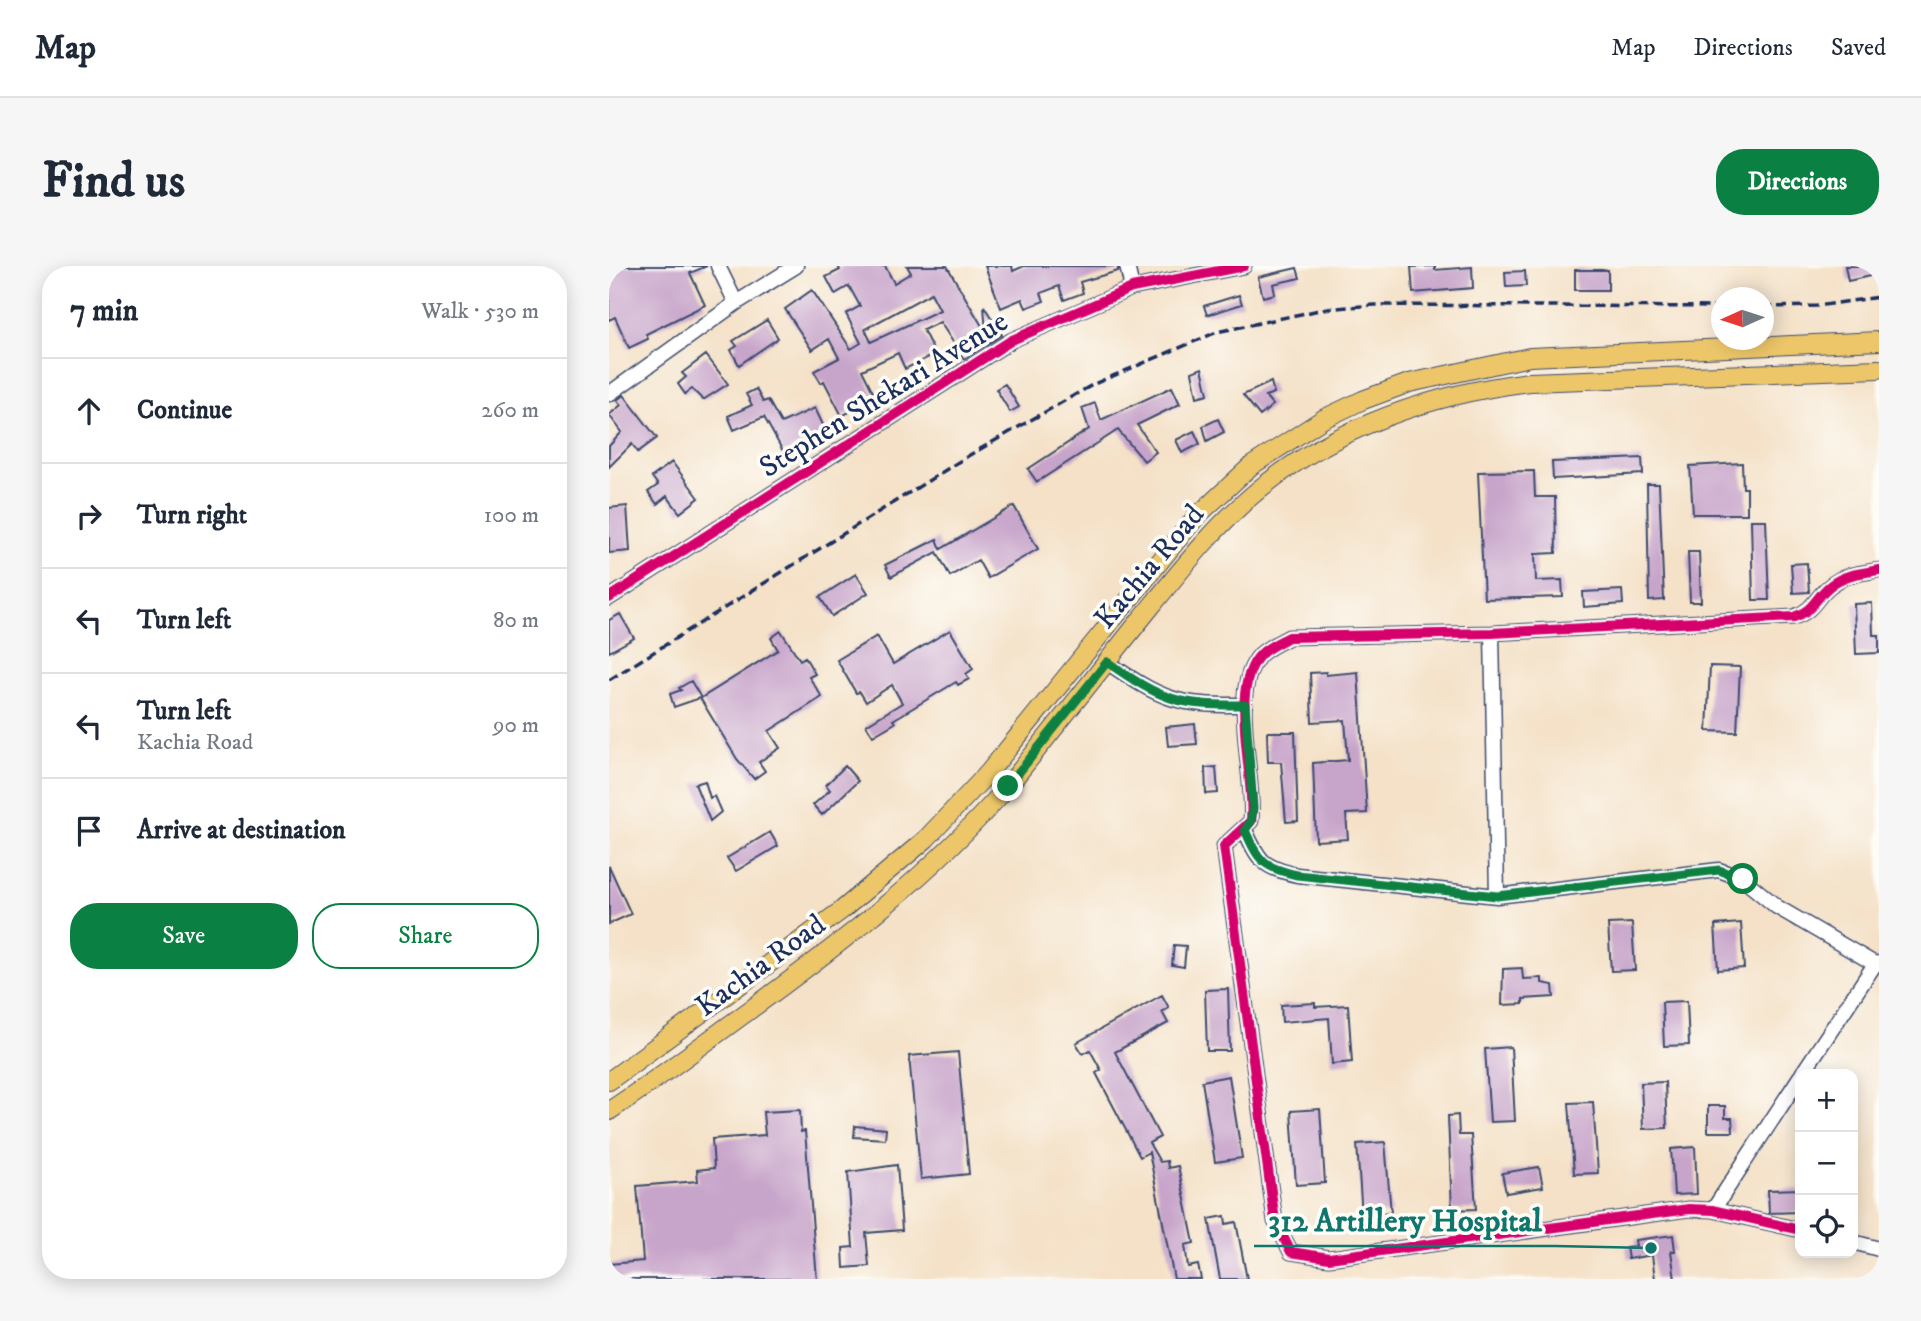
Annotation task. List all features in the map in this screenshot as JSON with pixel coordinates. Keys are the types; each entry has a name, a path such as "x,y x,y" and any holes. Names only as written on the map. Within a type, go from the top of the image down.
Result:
{"main road":[{"name":"Kachia Road","path":"609,1081 842,910 926,839 989,772 1196,517 1251,466 1323,419 1409,383 1530,358 1879,341"},
{"name":"Kachia Road","path":"609,1111 858,931 911,886 973,826 1008,786 1180,571 1262,487 1333,440 1415,405 1451,394 1530,382 1879,369"}],"street":[{"path":"718,266 736,303"},
{"path":"609,394 736,303 796,266"},
{"path":"1127,266 1132,288"},
{"name":"Stephen Shekari Avenue","path":"609,598 1012,340 1132,288 1244,266"},
{"path":"1795,1229 1713,1210 1689,1209 1329,1258 1291,1252 1275,1221 1224,864 1224,846 1245,830 1251,821 1253,808 1245,705 1248,678 1260,655 1289,637 1492,633 1794,617 1809,612 1822,593 1845,576 1879,570"},
{"path":"1492,633 1497,896"},
{"path":"1107,662 1149,691 1165,698 1208,706 1245,705"},
{"path":"1245,830 1258,860 1275,870 1415,889 1497,896 1719,870 1743,879 1777,907 1877,963 1806,1069"},
{"path":"1713,1210 1795,1085"},
{"path":"1858,1243 1879,1249"}],"building":[{"path":"609,266 707,266 690,273 705,305 646,334 648,339 629,348 615,317 609,320"},
{"path":"838,266 885,266 894,283 911,273 907,266 947,266 986,333 984,306 1002,335 964,359 940,322 923,330 935,354 905,369 898,353 862,370 876,398 842,416 824,381 821,383 814,371 839,358 829,339 812,350 785,309 812,290 851,349 861,343 846,314 860,306 849,286 835,294 826,277 840,270","holes":["931,293 940,310 871,342 865,329"]},
{"path":"985,266 1012,266 1013,271 1024,266 1118,266 1118,271 1080,282 1083,293 1064,300 1059,286 1041,293 1044,301 1026,308 1022,299 1001,308"},
{"path":"1435,266 1435,270 1472,267 1473,288 1413,293 1411,267"},
{"path":"1845,266 1879,266 1879,274 1848,281"},
{"path":"1297,268 1300,278 1273,284 1275,294 1263,297 1258,277"},
{"path":"1575,270 1608,270 1608,290 1575,290"},
{"path":"1525,271 1526,286 1506,287 1505,272"},
{"path":"1239,295 1242,304 1207,315 1204,306"},
{"path":"767,320 778,338 739,365 731,350 737,346 733,341"},
{"path":"706,355 728,384 703,400 692,389 685,394 678,384 686,377 682,373"},
{"path":"1202,368 1208,394 1197,397 1192,372"},
{"path":"1271,382 1274,393 1265,396 1273,405 1260,416 1243,395"},
{"path":"1005,384 1019,407 1010,412 996,389"},
{"path":"1172,387 1180,404 1137,425 1156,452 1144,461 1118,430 1037,482 1028,469 1089,429 1082,408 1095,403 1101,420"},
{"path":"756,389 763,402 768,400 781,423 815,408 825,429 819,432 823,438 809,445 807,441 784,453 764,417 734,430 728,416 752,405 746,394"},
{"path":"624,395 657,438 638,452 632,444 609,467 609,446 622,432 609,415 621,405 617,400"},
{"path":"1218,419 1224,432 1207,441 1203,426"},
{"path":"1194,431 1200,444 1182,453 1176,440"},
{"path":"1642,458 1643,474 1553,479 1552,462"},
{"path":"672,462 699,498 680,513 667,496 657,504 648,492 658,485 652,477"},
{"path":"1742,463 1743,488 1747,488 1747,514 1693,514 1690,466"},
{"path":"1534,471 1535,497 1555,497 1556,553 1535,554 1536,581 1562,580 1563,597 1484,599 1478,472"},
{"path":"1647,484 1659,484 1664,600 1649,601"},
{"path":"627,506 630,551 609,553 609,508"},
{"path":"1014,506 1038,549 988,578 978,560 950,576 937,552 891,577 885,565 937,539 941,549"},
{"path":"1751,520 1766,520 1769,600 1753,600"},
{"path":"1688,552 1699,552 1701,602 1690,602"},
{"path":"1807,563 1809,592 1793,593 1791,564"},
{"path":"856,574 868,593 832,616 820,597"},
{"path":"1622,590 1623,604 1584,607 1583,592"},
{"path":"1872,603 1873,635 1879,635 1879,653 1856,654 1854,604"},
{"path":"620,614 634,638 609,652 609,620"},
{"path":"950,630 973,669 966,674 969,679 958,685 956,682 893,720 895,723 873,736 866,725 902,703 892,685 866,702 860,692 856,693 837,660 877,636 893,664"},
{"path":"781,631 800,660 805,657 815,674 809,677 822,697 769,731 780,748 759,762 765,771 754,779 737,759 700,698 674,707 670,694 681,690 679,688 691,681 701,698 778,650 771,638"},
{"path":"1710,666 1740,667 1737,732 1707,731"},
{"path":"1326,672 1326,675 1358,672 1367,813 1346,814 1348,839 1316,841 1313,763 1348,760 1345,720 1312,722 1310,673"},
{"path":"1195,724 1197,744 1168,746 1166,727"},
{"path":"1267,732 1295,732 1298,821 1286,822 1281,762 1268,762"},
{"path":"845,766 858,781 822,815 813,805 830,790 826,785"},
{"path":"1216,767 1218,793 1206,794 1205,768"},
{"path":"705,781 710,798 714,796 721,812 710,821 695,784"},
{"path":"770,832 778,846 736,871 727,858"},
{"path":"609,866 631,914 609,924"},
{"path":"1632,923 1635,970 1611,971 1608,924"},
{"path":"1741,923 1744,968 1718,970 1715,925"},
{"path":"1174,945 1186,946 1184,967 1172,965"},
{"path":"1522,968 1523,979 1542,978 1542,983 1553,985 1554,997 1523,999 1523,1004 1502,1005 1503,969"},
{"path":"1228,989 1230,1051 1207,1051 1205,990"},
{"path":"1162,995 1169,1008 1162,1012 1168,1023 1115,1052 1160,1137 1149,1143 1160,1162 1167,1161 1168,1168 1178,1166 1194,1243 1185,1245 1188,1267 1198,1265 1201,1279 1174,1279 1149,1152 1140,1157 1096,1073 1101,1070 1090,1050 1083,1054 1076,1043"},
{"path":"1687,1001 1689,1045 1664,1046 1662,1002"},
{"path":"1315,1003 1315,1007 1348,1005 1352,1062 1332,1064 1329,1018 1282,1022 1281,1005"},
{"path":"1511,1047 1515,1121 1490,1122 1485,1049"},
{"path":"958,1052 969,1174 921,1179 909,1056"},
{"path":"1229,1076 1242,1158 1215,1162 1202,1081"},
{"path":"1665,1082 1667,1128 1643,1129 1641,1083"},
{"path":"1593,1102 1598,1173 1574,1174 1569,1103"},
{"path":"1708,1106 1725,1106 1725,1118 1732,1118 1733,1132 1708,1132"},
{"path":"1320,1109 1325,1183 1296,1185 1291,1111"},
{"path":"800,1110 801,1132 805,1131 817,1279 609,1279 609,1264 643,1261 637,1186 698,1181 697,1170 714,1168 712,1139 765,1135 763,1112"},
{"path":"1458,1115 1459,1135 1471,1135 1476,1209 1452,1210 1448,1116"},
{"path":"855,1126 886,1129 885,1139 854,1137"},
{"path":"1385,1142 1391,1213 1362,1216 1357,1144"},
{"path":"1695,1147 1697,1194 1674,1195 1671,1149"},
{"path":"897,1165 902,1230 866,1233 869,1266 844,1268 843,1248 853,1247 848,1172"},
{"path":"1539,1167 1543,1187 1506,1193 1502,1173"},
{"path":"1795,1189 1795,1212 1769,1213 1768,1190"},
{"path":"1225,1216 1226,1224 1236,1222 1247,1279 1220,1279 1209,1219"},
{"path":"1673,1235 1675,1251 1671,1251 1675,1279 1655,1279 1652,1255 1628,1259 1626,1247 1636,1246 1635,1240"}],"railway":[{"path":"1774,307 1817,306 1879,297"},
{"path":"609,680 968,456 1094,384 1217,332 1324,309 1374,305 1711,307"}],"cycle path":[{"path":"609,598 1012,340 1132,288 1244,266"},
{"path":"1795,1229 1713,1210 1689,1209 1329,1258 1291,1252 1275,1221 1224,846 1251,821 1244,710 1251,669 1264,651 1289,637 1492,633 1794,617 1811,607 1836,581 1854,574 1879,570"}],"place":[{"name":"312 Artillery Hospital","path":"1651,1248"}],"route":[{"path":"1008,786 1107,662 1149,691 1165,698 1208,706 1245,705 1253,808 1251,821 1245,830 1258,860 1275,870 1441,892 1497,896 1719,870 1743,879"}]}
